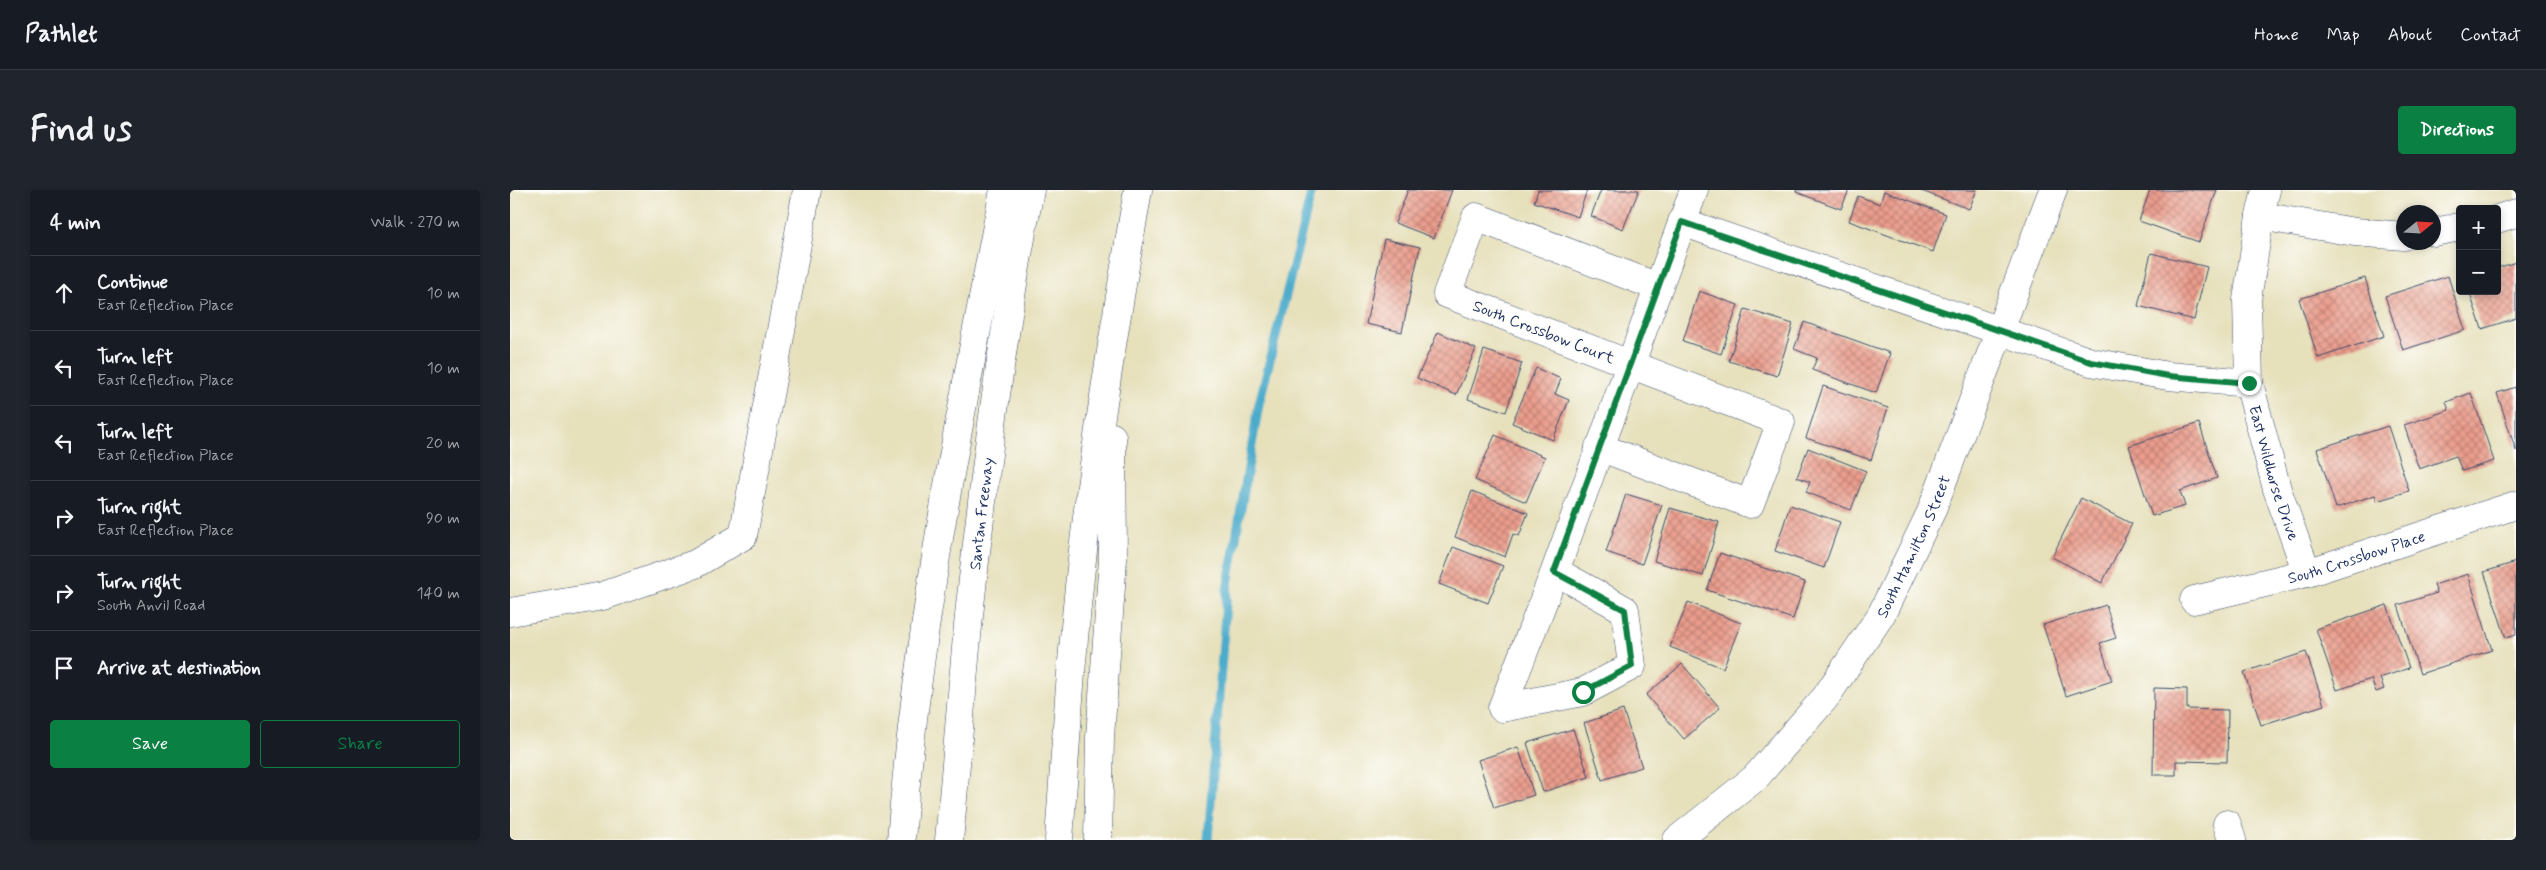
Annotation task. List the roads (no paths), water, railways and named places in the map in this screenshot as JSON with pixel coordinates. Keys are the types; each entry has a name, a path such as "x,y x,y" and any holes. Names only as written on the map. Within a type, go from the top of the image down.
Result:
{"main road":[{"path":"510,612 602,596 694,564 743,536 807,190"},
{"path":"901,840 907,758 927,617 970,362 1004,190"},
{"name":"Santan Freeway","path":"949,840 970,605 991,428 1013,278 1030,190"},
{"path":"1059,840 1082,560 1112,341 1138,190"},
{"path":"1554,572 1625,610 1632,666 1583,692 1502,708 1694,190"},
{"name":"South Hamilton Street","path":"1678,840 1755,778 1825,698 1881,614 1931,512 2052,190"},
{"name":"East Wildhorse Drive","path":"2266,190 2247,300 2249,383 2277,489 2307,573"},
{"path":"2501,218 2516,213"},
{"path":"2260,216 2355,232 2396,235"},
{"name":"South Crossbow Court","path":"1600,447 1750,504 1781,422 1447,294 1476,217 1658,286"},
{"path":"1682,222 2001,329 2091,362 2168,376 2249,383"},
{"path":"2441,231 2456,228"},
{"path":"1098,840 1100,737 1113,559 1112,341"},
{"name":"South Crossbow Place","path":"2194,600 2307,573 2516,505"}],"waterway":[{"path":"1208,840 1227,590 1259,404 1312,190"}]}
